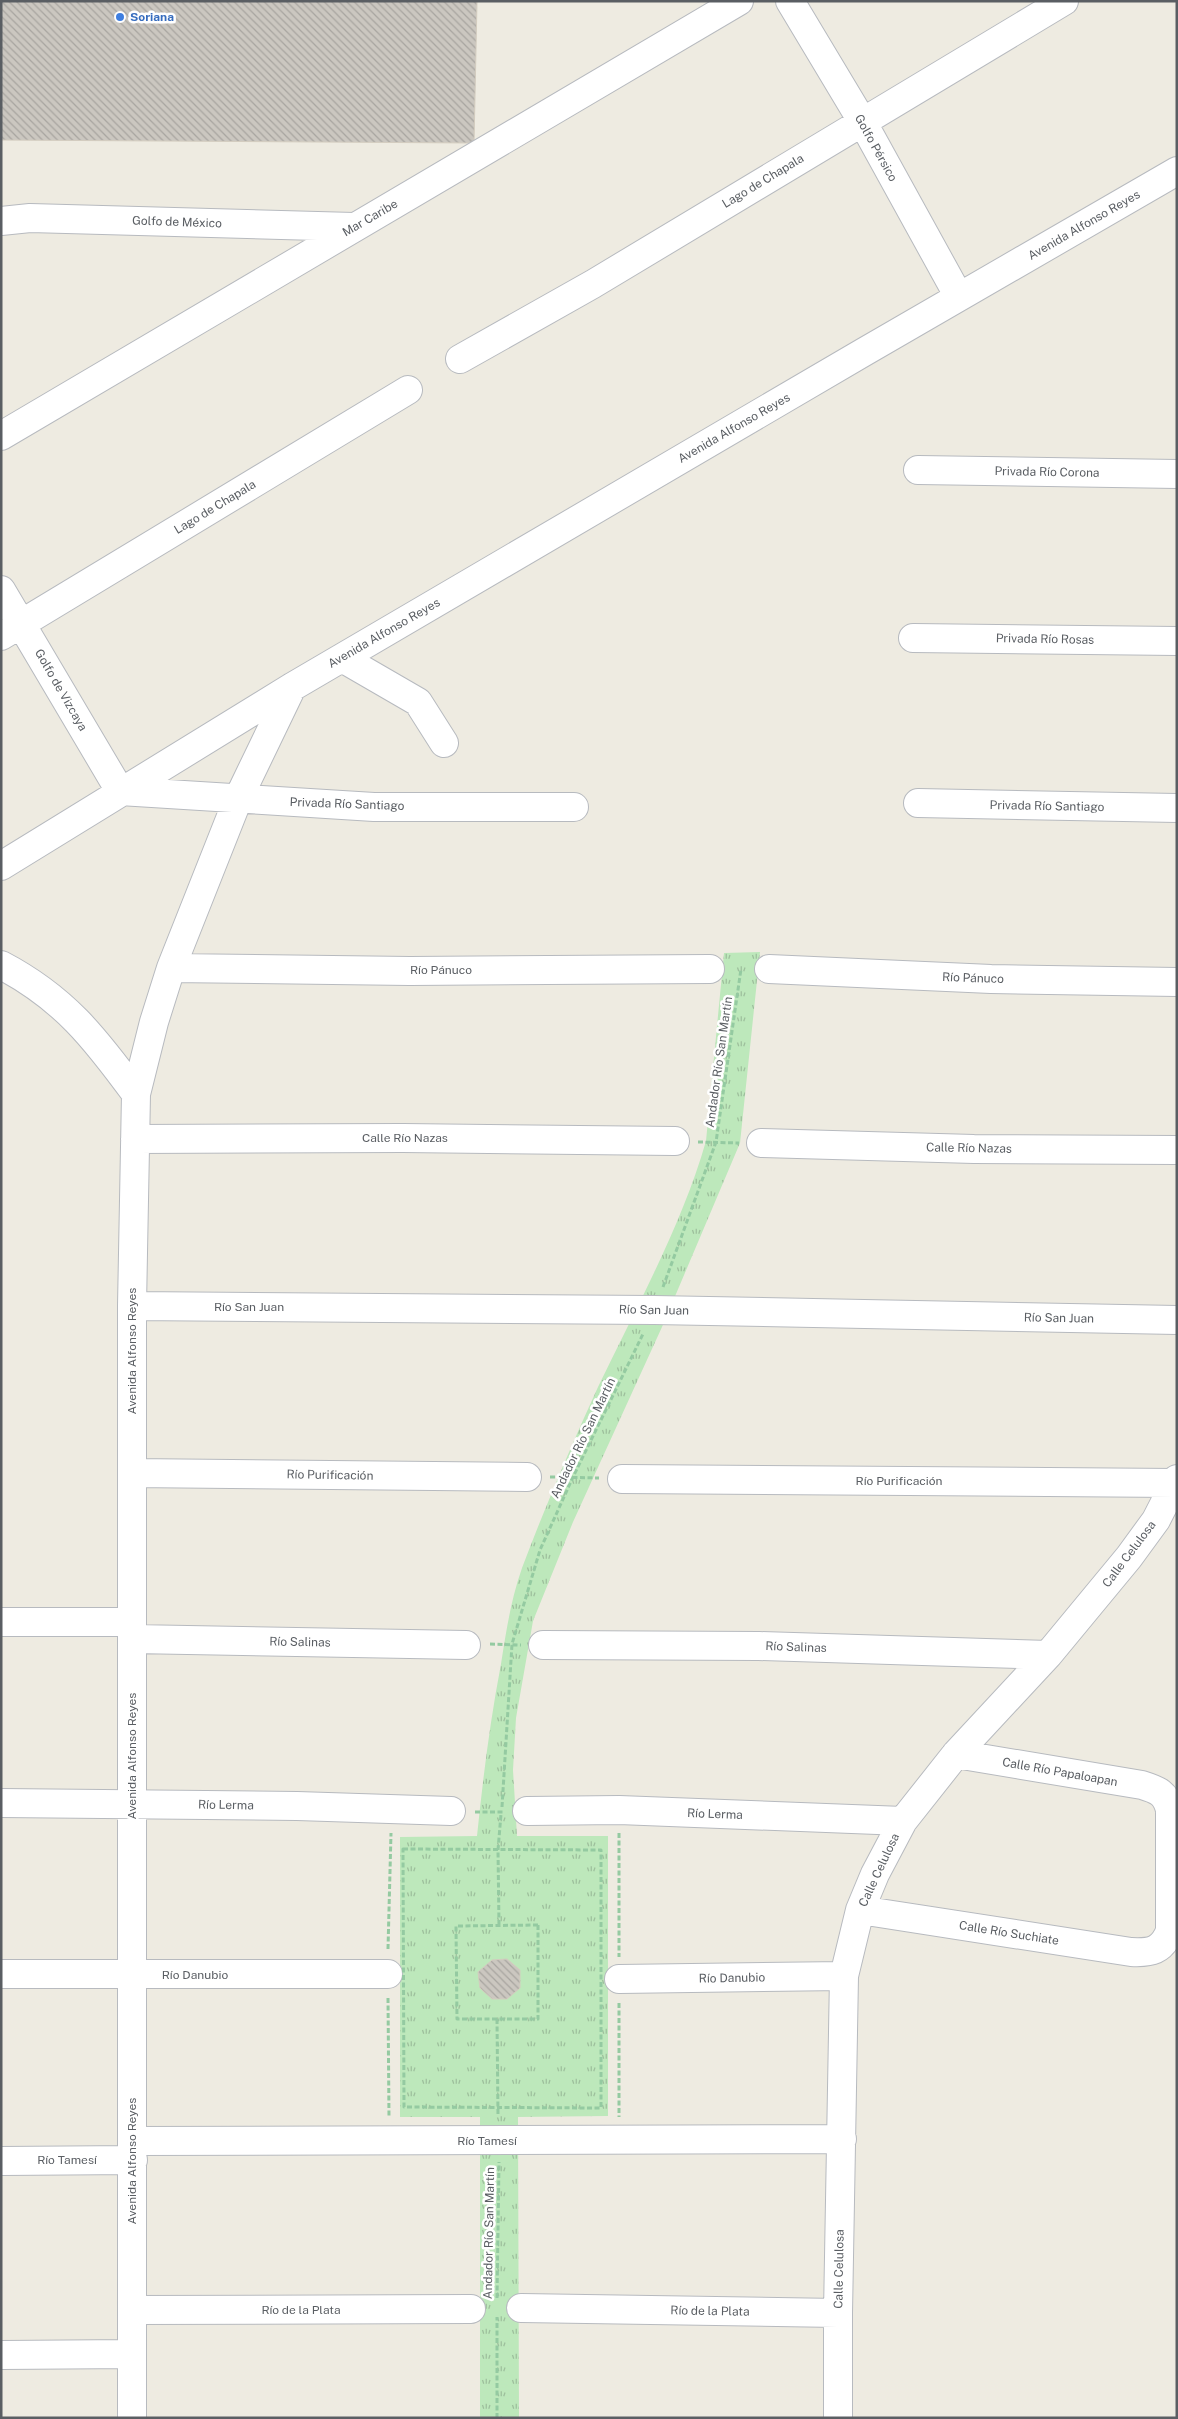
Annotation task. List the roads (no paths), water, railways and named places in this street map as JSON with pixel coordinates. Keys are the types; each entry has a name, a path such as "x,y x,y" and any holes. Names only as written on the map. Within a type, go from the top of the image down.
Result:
{"street":[{"name":"Mar Caribe","path":"1,436 739,1"},
{"name":"Golfo Pérsico","path":"790,1 862,121 959,297"},
{"name":"Lago de Chapala","path":"460,359 601,279 1064,1"},
{"name":"Avenida Alfonso Reyes","path":"1,866 120,791 292,687 959,297 1177,172"},
{"name":"Golfo de México","path":"1,221 30,218 354,227"},
{"name":"Lago de Chapala","path":"12,630 408,390"},
{"name":"Privada Río Corona","path":"918,470 1177,474"},
{"name":"Golfo de Vizcaya","path":"1,590 12,630 120,791"},
{"name":"Privada Río Rosas","path":"913,638 1177,641"},
{"path":"342,658 418,702 444,743"},
{"name":"Avenida Alfonso Reyes","path":"132,2418 132,1306 136,1094 154,1022 171,968 238,800 292,687"},
{"name":"Privada Río Santiago","path":"120,791 238,800 374,806 574,807"},
{"name":"Privada Río Santiago","path":"918,803 1177,808"},
{"path":"1,965 50,994 102,1048 136,1094"},
{"name":"Río Pánuco","path":"171,968 410,970 710,969"},
{"name":"Río Pánuco","path":"769,969 990,979 1177,982"},
{"name":"Calle Río Nazas","path":"135,1139 403,1138 675,1141"},
{"name":"Calle Río Nazas","path":"761,1143 974,1149 1177,1150"},
{"name":"Río San Juan","path":"132,1306 654,1310 1177,1320"},
{"name":"Río Purificación","path":"132,1473 527,1477"},
{"name":"Río Purificación","path":"622,1479 1176,1481"},
{"name":"Calle Celulosa","path":"838,2418 844,1976 860,1910 875,1874 903,1821 956,1754 1048,1655 1130,1556 1156,1520 1176,1481"},
{"name":"Río Salinas","path":"1,1622 132,1630 466,1645"},
{"name":"Río Salinas","path":"543,1645 759,1646 1048,1655"},
{"name":"Calle Río Papaloapan","path":"956,1754 1142,1786 1163,1793 1168,1801 1170,1810 1170,1931 1166,1942 1159,1949"},
{"name":"Río Lerma","path":"1,1803 451,1811"},
{"name":"Río Lerma","path":"514,1812 620,1810 903,1821"},
{"name":"Calle Río Suchiate","path":"860,1910 1131,1952 1146,1953 1159,1949"},
{"name":"Río Danubio","path":"1,1974 388,1974"},
{"name":"Río Danubio","path":"620,1979 844,1976"},
{"name":"Río Tamesí","path":"1,2161 133,2151 499,2141 842,2139"},
{"name":"Río de la Plata","path":"505,2305 838,2313"},
{"name":"Río de la Plata","path":"132,2310 471,2309"},
{"path":"1,2355 131,2354"}],"place":[{"name":"Soriana","path":"120,17"}]}
